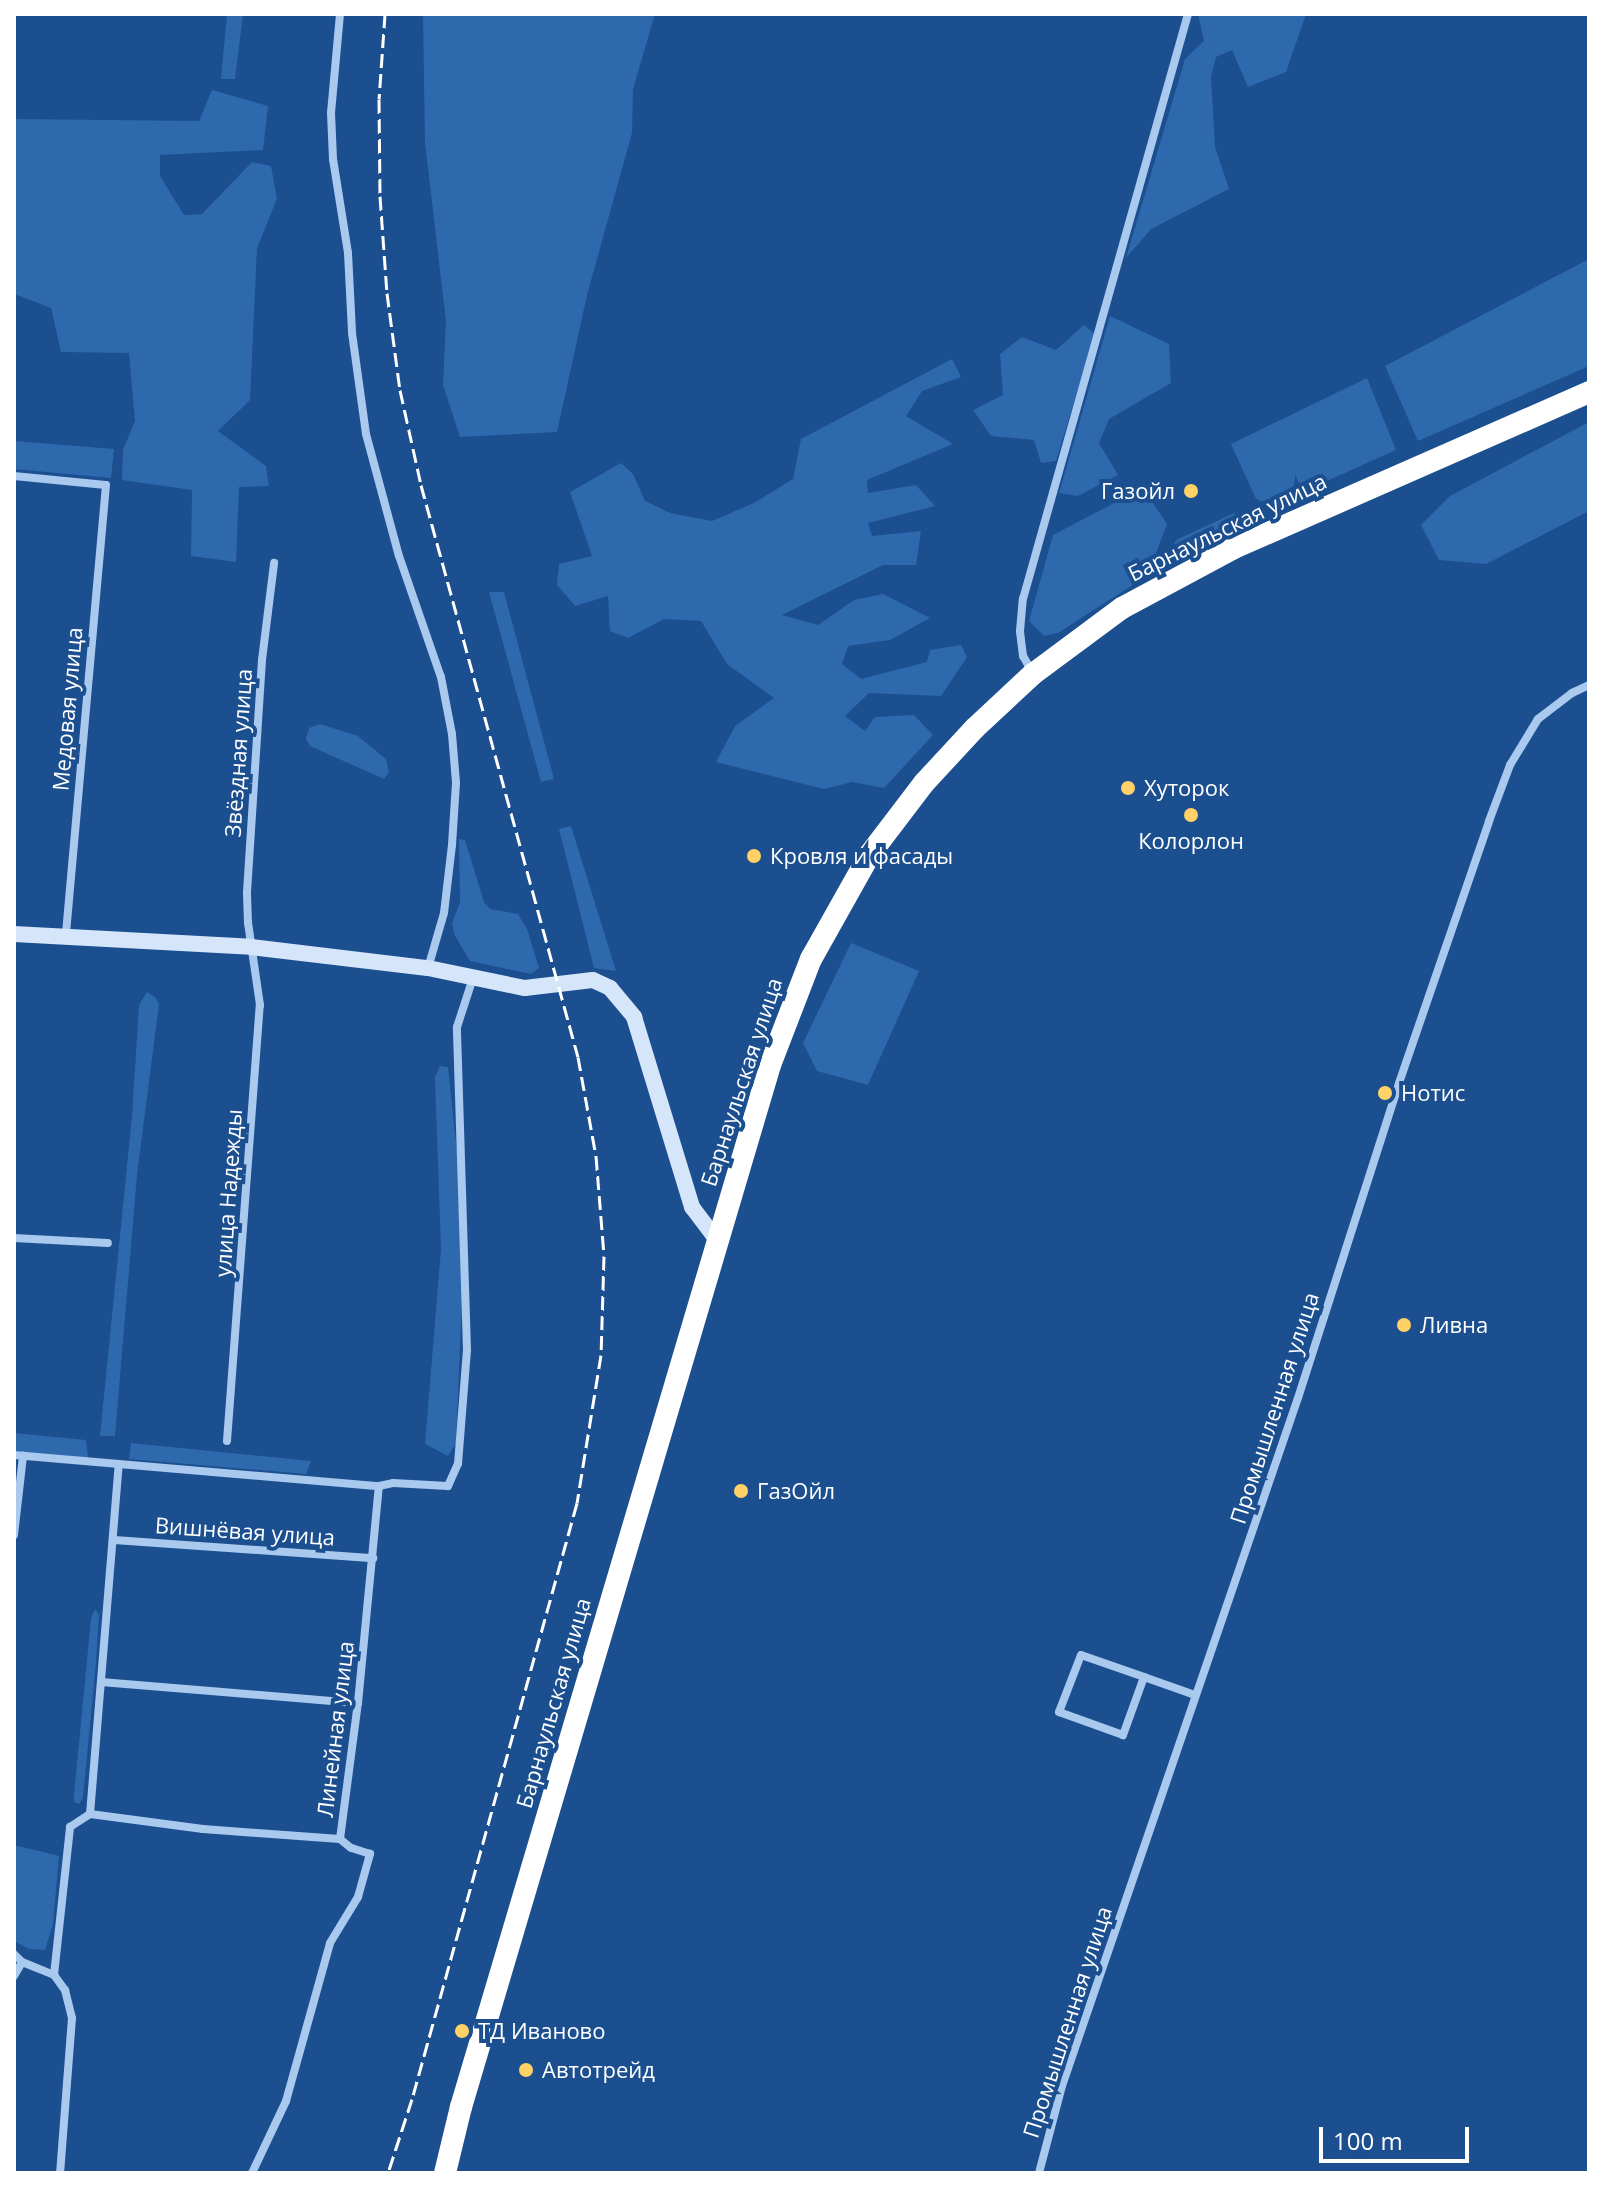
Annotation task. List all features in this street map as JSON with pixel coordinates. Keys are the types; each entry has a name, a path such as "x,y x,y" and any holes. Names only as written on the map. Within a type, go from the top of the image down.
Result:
{"highway":[{"name":"Барнаульская улица","path":"445,2173 465,2094 717,1240 790,1007 832,916 870,854 924,783 975,728 1033,674 1085,632 1185,572 1589,392"}],"street":[{"path":"340,14 331,113 333,159 348,253 352,333 364,419 399,556 441,677 452,734 456,783 452,845 444,913 428,968"},
{"path":"1033,674 1023,656 1020,631 1023,599 1188,14"},
{"name":"Медовая улица","path":"14,476 106,485 66,936"},
{"name":"Звёздная улица","path":"251,947 247,892 253,789 265,615 274,563"},
{"name":"Промышленная улица","path":"1039,2173 1062,2086 1298,1398 1399,1083 1510,765 1538,719 1572,693 1589,685"},
{"path":"14,934 251,947 428,968 525,988 593,980 610,988 634,1017 692,1207 717,1240"},
{"name":"улица Надежды","path":"227,1441 260,1005 251,947"},
{"path":"14,1535 19,1456 379,1486 393,1483 448,1486 458,1464 467,1350 466,1220 457,1039 473,978"},
{"path":"14,1238 108,1243"},
{"path":"90,1814 105,1603 114,1540 119,1464"},
{"name":"Линейная улица","path":"252,2173 286,2101 330,1943 358,1897 370,1854 351,1848 340,1839 358,1703 379,1486"},
{"name":"Вишнёвая улица","path":"114,1540 373,1558"},
{"path":"1144,1677 1123,1735 1059,1712 1081,1655 1144,1677 1195,1695"},
{"path":"101,1682 358,1703"},
{"path":"54,1975 70,1827 90,1814 304,1839 340,1839"},
{"path":"14,1954 22,1962 54,1975 65,1990 72,2018 60,2173"},
{"path":"14,1976 22,1962"}],"shaded area":[{"path":"227,14 243,14 235,79 221,79"},
{"path":"423,14 655,14 633,89 632,133 587,295 557,432 460,437 443,385 446,321 425,143"},
{"path":"1198,14 1306,14 1286,72 1248,87 1232,50 1216,57 1211,77 1215,147 1229,189 1151,229 1126,258 1185,59 1204,41"},
{"path":"212,90 268,106 263,150 160,155 160,176 184,215 202,214 252,162 271,166 277,199 257,248 250,400 218,431 266,466 269,486 239,487 236,562 191,556 192,490 122,480 123,450 135,421 129,353 61,352 51,308 14,294 14,119 199,121"},
{"path":"1589,259 1589,366 1418,441 1385,366"},
{"path":"1110,316 1169,344 1171,383 1109,419 1099,443 1118,475 1078,496 1059,493"},
{"path":"1084,325 1095,334 1056,461 1041,463 1034,440 991,436 973,410 1003,395 1000,354 1022,337 1056,350"},
{"path":"952,359 961,377 922,391 906,416 953,444 867,480 868,493 916,485 935,506 868,523 872,536 921,531 916,565 883,565 782,615 818,625 854,600 883,594 930,618 890,640 848,646 842,664 861,679 927,662 930,650 961,645 967,657 941,696 869,693 845,716 865,731 875,717 914,715 933,735 884,788 852,782 824,789 716,762 735,726 774,698 727,664 701,621 664,619 628,638 610,631 608,596 575,606 557,585 559,564 592,556 570,492 621,463 633,474 645,501 670,513 712,521 754,503 793,479 801,439"},
{"path":"1367,378 1396,450 1271,506 1256,499 1231,444"},
{"path":"1589,422 1589,511 1486,564 1439,560 1421,525 1450,496"},
{"path":"14,441 114,449 111,478 14,469"},
{"path":"1143,488 1167,524 1152,563 1142,579 1058,633 1044,636 1029,621 1053,535"},
{"path":"1234,513 1240,523 1237,530 1175,557 1172,548 1176,540"},
{"path":"489,592 504,592 554,779 541,782"},
{"path":"320,724 358,736 386,759 389,772 384,779 310,746 306,739 309,728"},
{"path":"571,826 616,971 594,968 559,829"},
{"path":"459,839 465,840 484,902 490,909 518,914 527,929 539,968 531,974 470,961 454,934 452,923 460,902"},
{"path":"851,943 919,971 868,1085 817,1071 803,1043"},
{"path":"147,992 159,1004 137,1175 115,1436 100,1436 132,1116 139,1005"},
{"path":"440,1066 448,1067 465,1228 456,1443 448,1456 425,1444 441,1249 435,1077"},
{"path":"14,1433 86,1440 88,1458 14,1451"},
{"path":"131,1443 311,1461 306,1474 129,1459"},
{"path":"95,1609 99,1615 96,1663 83,1798 79,1804 74,1802 74,1795 91,1619"},
{"path":"14,1845 59,1856 53,1924 45,1950 29,1949 14,1941"}],"railway":[{"path":"385,14 379,99 380,196 387,293 400,390 421,485 578,1057 596,1156 604,1256 601,1355 577,1503 412,2099 388,2173"}],"place":[{"name":"Газойл","path":"1191,491"},
{"name":"Хуторок","path":"1128,788"},
{"name":"Колорлон","path":"1191,815"},
{"name":"Кровля и фасады","path":"754,856"},
{"name":"Нотис","path":"1385,1093"},
{"name":"Ливна","path":"1404,1325"},
{"name":"ГазОйл","path":"741,1491"},
{"name":"ТД Иваново","path":"462,2031"},
{"name":"Автотрейд","path":"526,2070"}]}
